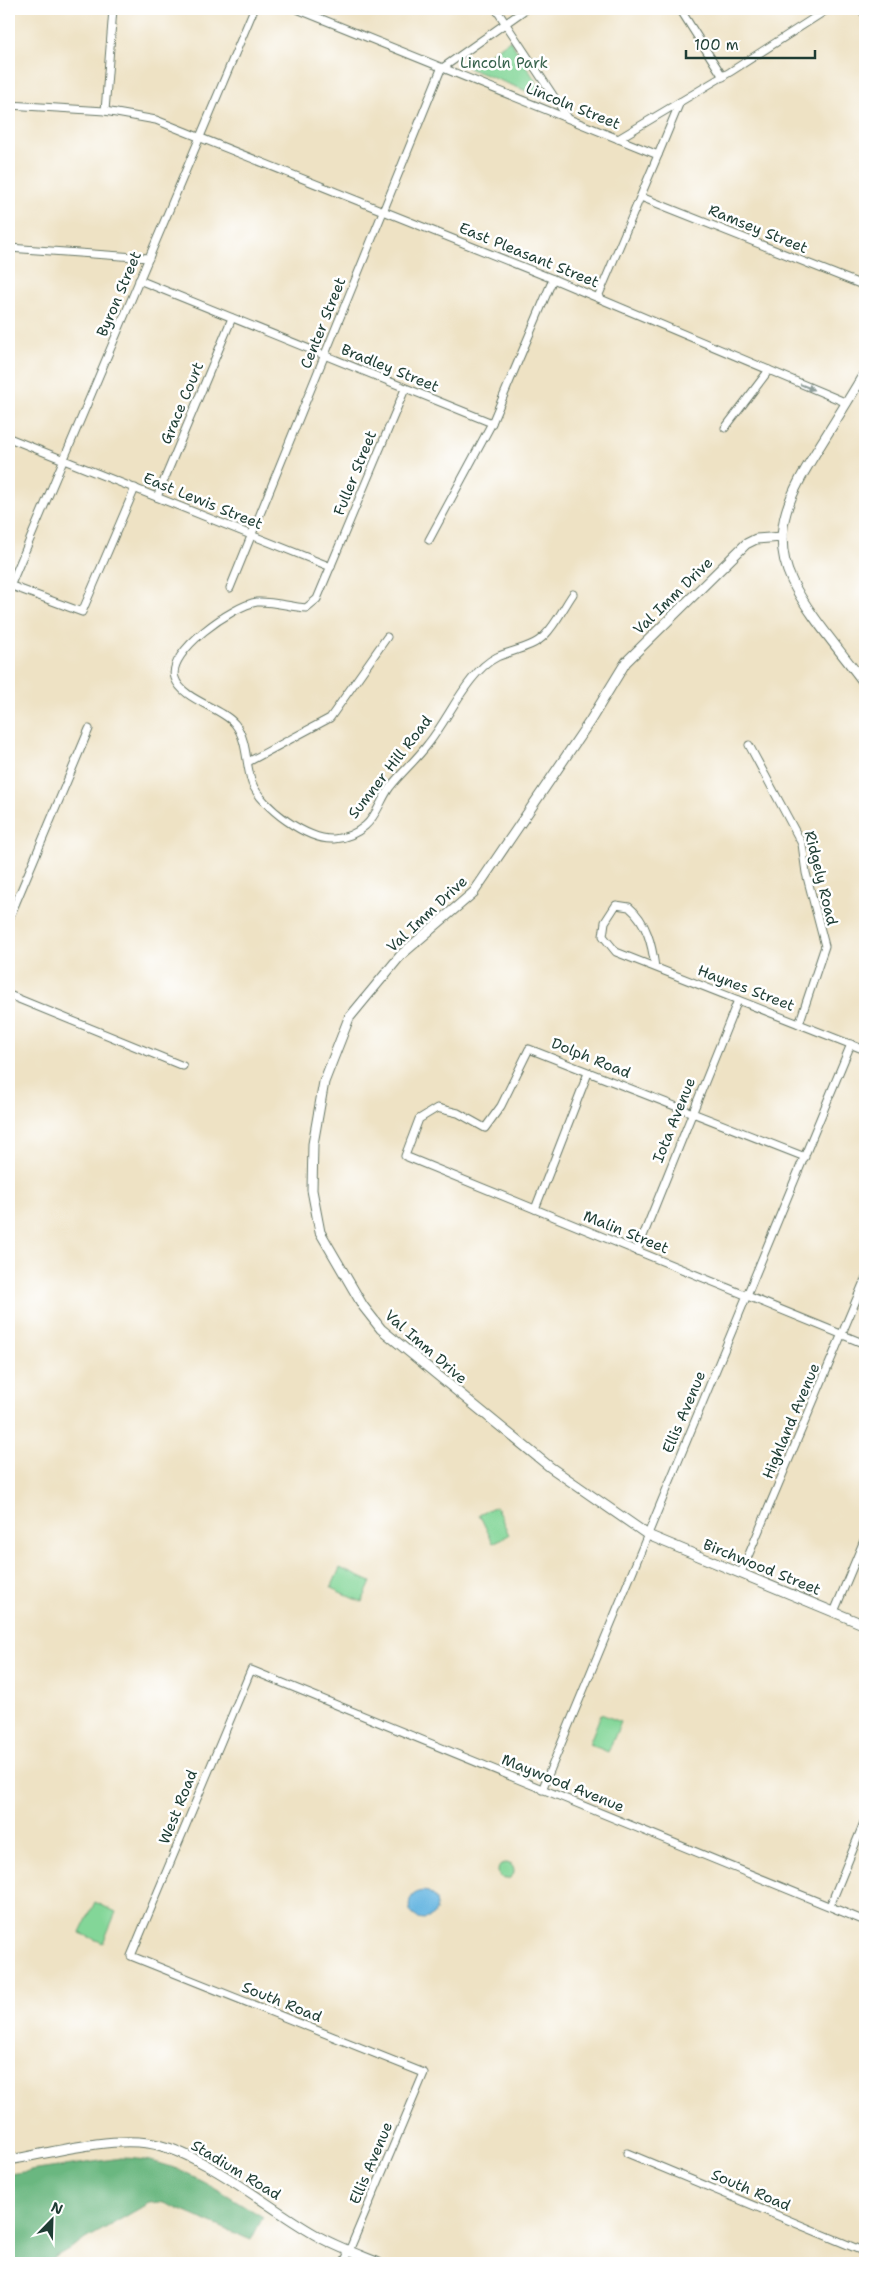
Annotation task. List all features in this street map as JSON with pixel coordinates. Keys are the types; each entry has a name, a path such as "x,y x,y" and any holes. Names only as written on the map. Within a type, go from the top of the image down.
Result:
{"street":[{"path":"105,111 113,9"},
{"name":"Byron Street","path":"9,586 254,9"},
{"name":"Lincoln Street","path":"297,9 441,69 658,155"},
{"path":"496,9 568,119"},
{"path":"441,69 526,9"},
{"path":"680,9 723,77"},
{"path":"618,139 723,77 828,9"},
{"path":"862,9 865,13"},
{"name":"Center Street","path":"230,588 441,69"},
{"path":"598,297 680,102"},
{"name":"East Pleasant Street","path":"9,105 105,111 156,120 553,278 846,403"},
{"name":"Ramsey Street","path":"640,197 865,286"},
{"path":"9,248 149,258"},
{"path":"429,540 492,423 553,278"},
{"name":"Bradley Street","path":"140,280 492,423"},
{"name":"Grace Court","path":"157,497 232,318"},
{"path":"725,428 768,370"},
{"path":"865,372 797,482 788,503 782,525 784,554 792,581 865,684"},
{"name":"Fuller Street","path":"331,567 405,389"},
{"name":"East Lewis Street","path":"9,438 331,567"},
{"path":"9,586 82,612 135,488"},
{"name":"Val Imm Drive","path":"648,1535 550,1467 381,1329 363,1306 320,1232 312,1190 313,1144 324,1082 349,1018 400,955 474,892 590,721 626,662 746,544 756,539 782,537"},
{"name":"Sumner Hill Road","path":"331,567 318,599 306,608 256,602 245,606 205,632 182,651 176,661 175,678 180,685 234,723 240,733 253,785 258,794 273,810 302,830 323,839 334,839 356,832 366,825 390,787 428,744 470,680 484,666 496,658 534,644 545,635 573,594"},
{"path":"248,762 330,718 387,637"},
{"path":"9,919 89,729"},
{"name":"Ridgely Road","path":"748,745 793,824 802,844 808,882 825,946 799,1024"},
{"name":"Haynes Street","path":"654,967 653,951 643,922 629,907 616,905 605,922 604,936 616,952 654,967 799,1024 851,1044 865,1050"},
{"path":"9,994 183,1066"},
{"name":"Iota Avenue","path":"637,1251 738,1000"},
{"name":"Ellis Avenue","path":"542,1790 851,1044"},
{"name":"Dolph Road","path":"415,1128 419,1120 437,1108 458,1113 485,1128 501,1106 529,1049 805,1157"},
{"path":"535,1209 588,1073"},
{"name":"Malin Street","path":"415,1128 405,1156 865,1344"},
{"name":"Highland Avenue","path":"741,1573 865,1279"},
{"name":"Birchwood Street","path":"648,1535 865,1624"},
{"path":"834,1612 865,1538"},
{"name":"Maywood Avenue","path":"251,1670 865,1921"},
{"name":"West Road","path":"131,1956 251,1670"},
{"path":"830,1906 865,1820"},
{"name":"South Road","path":"131,1956 424,2073"},
{"name":"Ellis Avenue","path":"344,2263 424,2073"},
{"name":"Stadium Road","path":"9,2160 97,2145 146,2143 168,2147 206,2166 314,2234 380,2263"},
{"name":"South Road","path":"627,2153 865,2252"}],"green space":[{"name":"Lincoln Park","path":"510,40 547,99 468,68"},
{"path":"496,1506 509,1535 493,1543 479,1514"},
{"path":"340,1568 371,1582 362,1602 331,1588"},
{"path":"601,1714 621,1722 608,1752 589,1744"},
{"path":"506,1863 512,1865 514,1871 512,1877 506,1879 500,1877 498,1871 500,1865"},
{"path":"95,1902 116,1912 103,1943 80,1933"},
{"path":"121,2158 141,2159 160,2163 196,2177 263,2217 251,2240 162,2202 149,2203 53,2258 52,2263 9,2263 9,2174"}],"water":[{"path":"423,1891 433,1895 437,1905 433,1915 423,1919 413,1915 409,1905 413,1895"}]}
